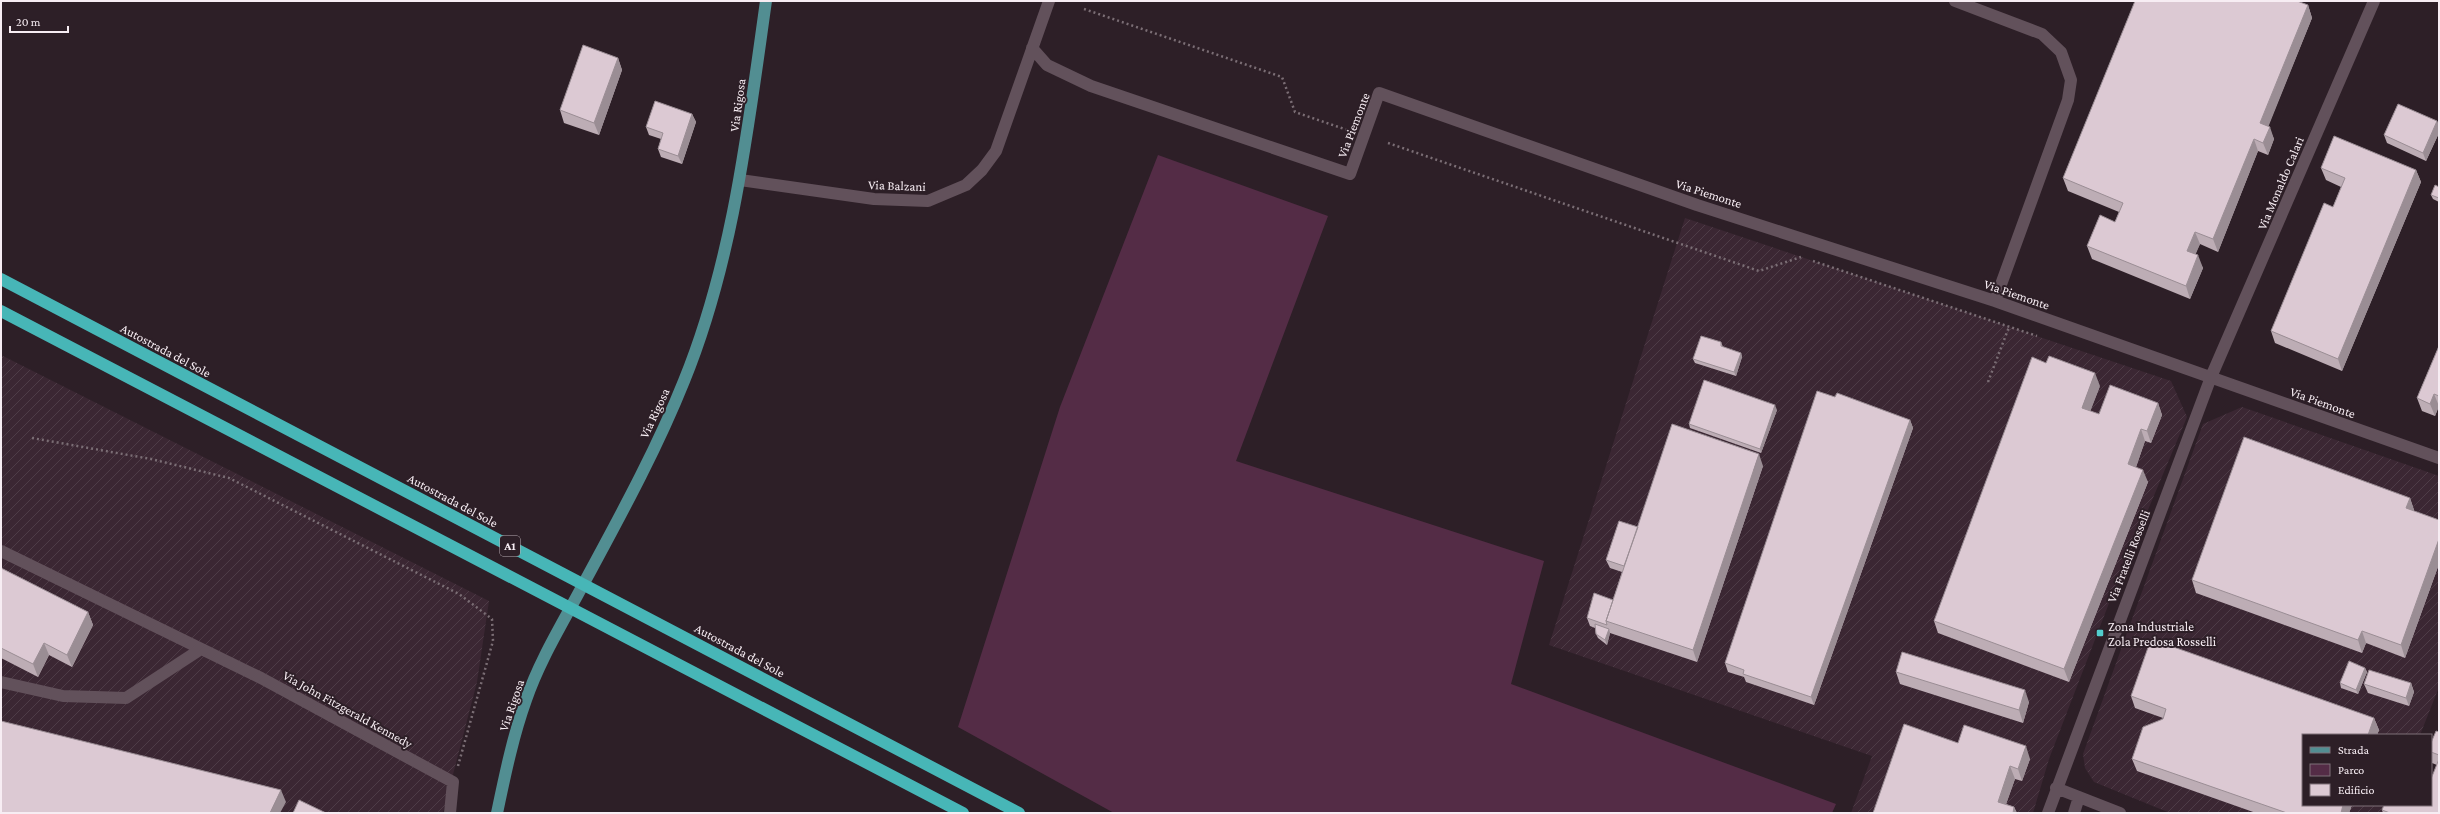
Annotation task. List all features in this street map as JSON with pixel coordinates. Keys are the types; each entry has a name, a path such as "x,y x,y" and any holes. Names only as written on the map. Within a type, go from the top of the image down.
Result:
{"highway":[{"name":"Autostrada del Sole","path":"1,279 1018,813"},
{"name":"A1","path":"1,311 963,813"}],"main road":[{"name":"Via Rigosa","path":"497,813 510,753 526,699 545,656 609,537 661,433 684,381 706,322 740,180 766,1"}],"street":[{"name":"Via Balzani","path":"740,180 900,202 928,201 966,185 982,170 996,151 1049,1"},
{"path":"1955,1 2042,34 2061,52 2071,80 2068,100 1995,301"},
{"name":"Via Monaldo Calari","path":"2211,377 2374,1"},
{"name":"Via Piemonte","path":"1032,48 1047,65 1092,86 1350,174 1379,92 1697,205 1995,301 2439,458"},
{"name":"Via Fratelli Rosselli","path":"2048,813 2056,788 2211,377"},
{"name":"Via John Fitzgerald Kennedy","path":"1,551 261,678 453,782"},
{"path":"1,682 63,696 126,698 201,649"},
{"path":"450,813 453,782"},
{"path":"2056,788 2120,813"},
{"path":"2074,813 2079,797"}],"path":[{"path":"1084,9 1282,77 1295,112 1356,133"},
{"path":"1388,143 1759,271 1799,256 2037,336"},
{"path":"1988,382 2009,327"},
{"path":"32,438 151,459 229,478 458,594 492,619 494,641 453,782"}],"shaded area":[{"path":"1685,218 2171,381 2187,417 2111,598 2049,759 2033,813 1851,813 1872,756 1549,645"},
{"path":"1,355 489,601 477,682 443,813 1,813"},
{"path":"2242,407 2439,476 2439,687 2420,734 2302,734 2302,806 2391,806 2388,813 2170,813 2094,782 2085,768 2083,754 2203,424"}],"green space":[{"path":"1158,155 1328,216 1236,461 1544,561 1511,684 1836,804 1832,813 1114,813 958,727 1060,407"}],"building":[{"path":"2135,1 2297,1 2308,5 2260,123 2270,127 2263,143 2254,139 2213,239 2195,232 2187,251 2198,255 2186,286 2087,246 2100,215 2115,222 2123,203 2063,178"},
{"path":"583,45 618,58 594,123 560,110"},
{"path":"655,101 692,114 678,156 658,149 663,133 646,127"},
{"path":"2398,104 2437,121 2423,153 2384,135"},
{"path":"2334,136 2416,170 2338,359 2271,331 2324,203 2333,207 2345,178 2321,168"},
{"path":"2435,185 2439,187 2439,198 2431,195"},
{"path":"1701,336 1721,342 1721,346 1741,353 1734,372 1693,359"},
{"path":"2439,346 2439,396 2434,394 2430,404 2417,398"},
{"path":"2049,356 2095,373 2082,408 2099,414 2110,385 2158,403 2147,431 2141,429 2128,464 2143,470 2064,669 1934,621 2032,357 2046,363"},
{"path":"1704,380 1775,405 1760,449 1689,424"},
{"path":"1817,391 1835,397 1837,393 1910,420 1811,697 1743,674 1744,670 1725,663"},
{"path":"1672,424 1759,454 1693,650 1606,621"},
{"path":"2244,437 2410,498 2406,508 2439,520 2439,539 2401,645 2362,631 2358,640 2192,580"},
{"path":"1619,521 1638,527 1624,566 1606,560"},
{"path":"1,568 88,612 67,655 44,643 33,664 1,648"},
{"path":"1594,593 1613,600 1606,621 1607,625 1587,618"},
{"path":"1595,624 1609,629 1605,640 1596,634"},
{"path":"2151,639 2374,718 2368,734 2302,734 2302,806 2343,806 2341,813 2287,813 2132,759 2143,727 2163,719 2166,709 2131,696"},
{"path":"1902,652 2025,690 2019,710 1896,672"},
{"path":"2349,661 2365,668 2356,690 2340,683"},
{"path":"2369,670 2411,683 2406,698 2364,684"},
{"path":"1,721 281,790 270,813 1,813"},
{"path":"1904,724 1958,743 1964,725 2026,746 2018,769 2010,766 1998,802 2014,807 2013,813 1873,813"},
{"path":"2436,731 2439,732 2439,755 2432,752 2432,741"},
{"path":"2439,759 2439,813 2390,813 2382,810 2384,806 2432,806 2432,776"},
{"path":"299,800 326,813 293,813"}],"place":[{"name":"Zona Industriale Zola Predosa Rosselli","path":"2100,633"}]}
